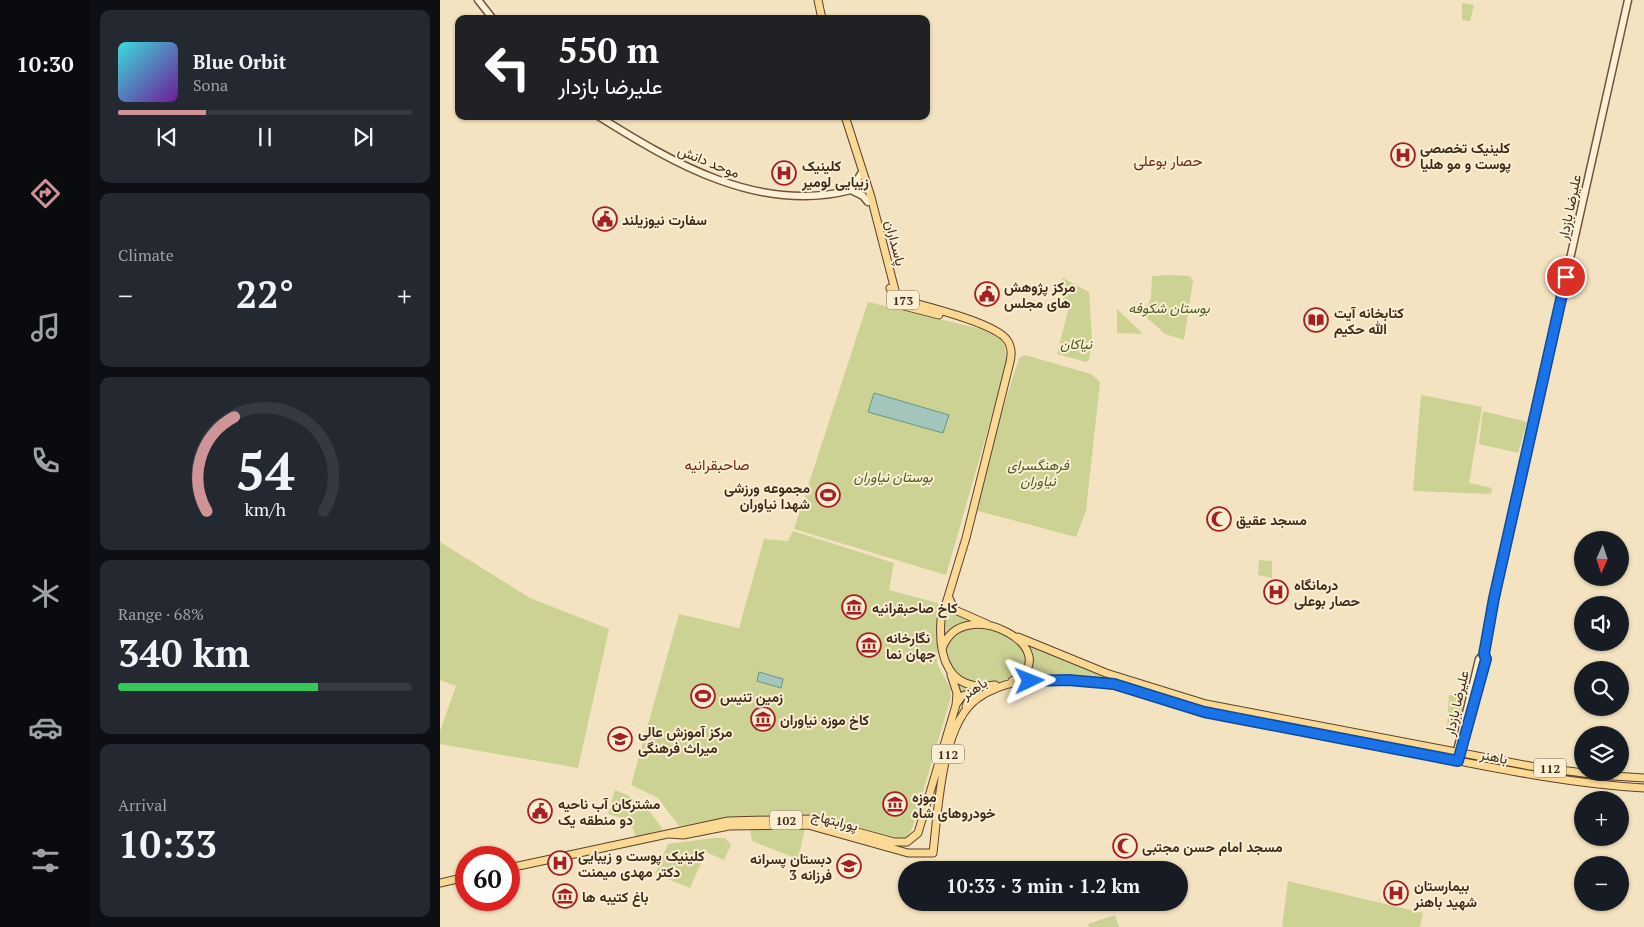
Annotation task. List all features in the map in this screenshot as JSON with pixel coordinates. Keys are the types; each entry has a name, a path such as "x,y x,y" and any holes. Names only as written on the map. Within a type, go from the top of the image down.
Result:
{"main road":[{"path":"478,0 490,15"},
{"path":"818,0 821,15"},
{"name":"علیرضا بازدار","path":"1459,756 1486,659 1484,654 1494,598 1628,0"},
{"name":"موحد دانش","path":"605,120 673,160 725,183 752,190 806,196 827,195 851,190"},
{"name":"پاسداران","path":"846,120 896,294 903,300 996,329 1008,340 1012,353 949,596 941,620 942,649"},
{"path":"862,172 851,190 863,196 868,202"},
{"name":"پاسداران","path":"868,202 895,302 990,331 1002,340 1009,351 1010,362"},
{"path":"949,596 955,610 990,625 1018,637 1028,652 1030,663 1023,675 1010,682 990,686 974,686 959,680 942,658 942,649 949,634 959,628 974,625 990,625"},
{"name":"باهنر","path":"1018,637 1106,673 1206,704 1459,756 1532,776 1599,786 1644,788"},
{"name":"باهنر","path":"901,844 914,838 918,833 956,704 957,693 948,668"},
{"name":"باهنر","path":"933,853 941,780 959,720 965,709 990,690 1010,682 1068,680 1114,684 1204,712 1459,756 1574,772"},
{"path":"956,704 962,696 968,694 970,700 965,709"},
{"name":"باهنر","path":"1629,777 1644,778"},
{"path":"1599,781 1599,786"},
{"name":"پورابتهاج","path":"520,866 669,834 683,835 729,826 810,819 901,844"},
{"name":"پورابتهاج","path":"745,824 808,825 908,853 933,853"},
{"path":"440,883 455,880"}],"green space":[{"path":"1462,3 1474,5 1470,21 1462,20"},
{"name":"بوستان شکوفه","path":"1152,276 1190,276 1193,281 1184,340 1165,334 1143,314 1151,298"},
{"name":"نیاکان","path":"1063,278 1089,292 1092,339 1089,360 1086,362 1057,354 1069,307 1057,290"},
{"name":"بوستان نیاوران","path":"868,302 981,329 998,337 1004,345 1007,363 946,575 794,529"},
{"path":"1117,309 1143,334 1117,333"},
{"name":"فرهنگسرای نیاوران","path":"1025,355 1091,374 1100,382 1086,511 1076,537 971,509 1019,358"},
{"path":"1421,395 1482,407 1469,483 1492,488 1491,494 1413,491"},
{"path":"1483,411 1527,422 1518,453 1479,444"},
{"path":"793,531 894,563 889,590 938,603 937,663 950,688 951,697 912,829 906,838 899,840 810,814 729,817 679,826 658,798 631,785 679,614 739,628 764,539 788,541"},
{"path":"440,542 530,598 609,629 578,768 440,744 440,731 456,686 440,680"},
{"path":"1259,560 1272,561 1272,578 1258,575"},
{"path":"948,605 958,615 979,623 968,623 959,626 950,630 942,638 945,611"},
{"path":"968,628 999,632 1016,641 1022,648 1025,658 1025,669 999,682 977,684 964,680 949,664 945,650 951,637"},
{"path":"1024,642 1129,685 1076,678 1022,679 1031,661 1031,656"},
{"path":"954,678 970,689 991,688 972,698 959,697"},
{"path":"1449,695 1466,697 1458,725 1447,726"},
{"path":"615,790 631,797 643,806 663,830 636,837 632,827 626,821 608,814"},
{"path":"805,828 798,859 752,841 750,829"},
{"path":"725,838 731,845 724,860 706,852 690,888 655,874 668,844"},
{"path":"1288,881 1423,913 1420,927 1282,927"},
{"path":"1115,915 1119,927 1089,927 1088,924"}],"water":[{"path":"874,393 949,415 943,433 868,412"},
{"path":"759,672 783,679 781,688 757,681"}],"place":[{"name":"کلینیک تخصصی پوست و مو هلیا","path":"1403,155"},
{"name":"کلینیک زیبایی لومیر","path":"784,173"},
{"name":"سفارت نیوزیلند","path":"605,219"},
{"name":"مرکز پژوهش های مجلس","path":"987,294"},
{"name":"کتابخانه آیت الله حکیم","path":"1316,320"},
{"name":"مجموعه ورزشی شهدا نیاوران","path":"828,495"},
{"name":"مسجد عقیق","path":"1219,519"},
{"name":"درمانگاه حصار بوعلی","path":"1276,592"},
{"name":"کاخ صاحبقرانیه","path":"854,607"},
{"name":"نگارخانه جهان نما","path":"869,645"},
{"name":"زمین تنیس","path":"703,696"},
{"name":"کاخ موزه نیاوران","path":"763,719"},
{"name":"مرکز آموزش عالی میراث فرهنگی","path":"620,739"},
{"name":"موزه خودروهای شاه","path":"895,804"},
{"name":"مشترکان آب ناحیه دو منطقه یک","path":"540,811"},
{"name":"مسجد امام حسن مجتبی","path":"1125,846"},
{"name":"کلینیک پوست و زیبایی دکتر مهدی میمنت","path":"560,863"},
{"name":"دبستان پسرانه فرزانه 3","path":"849,866"},
{"name":"بیمارستان شهید باهنر","path":"1396,893"},
{"name":"باغ کتیبه ها","path":"565,896"}],"district":[{"name":"حصار بوعلی","path":"1168,160"},
{"name":"صاحبقرانیه","path":"717,464"}],"route":[{"path":"1030,681 1068,680 1114,684 1204,712 1458,761 1486,659 1484,654 1494,598 1566,277"}]}
